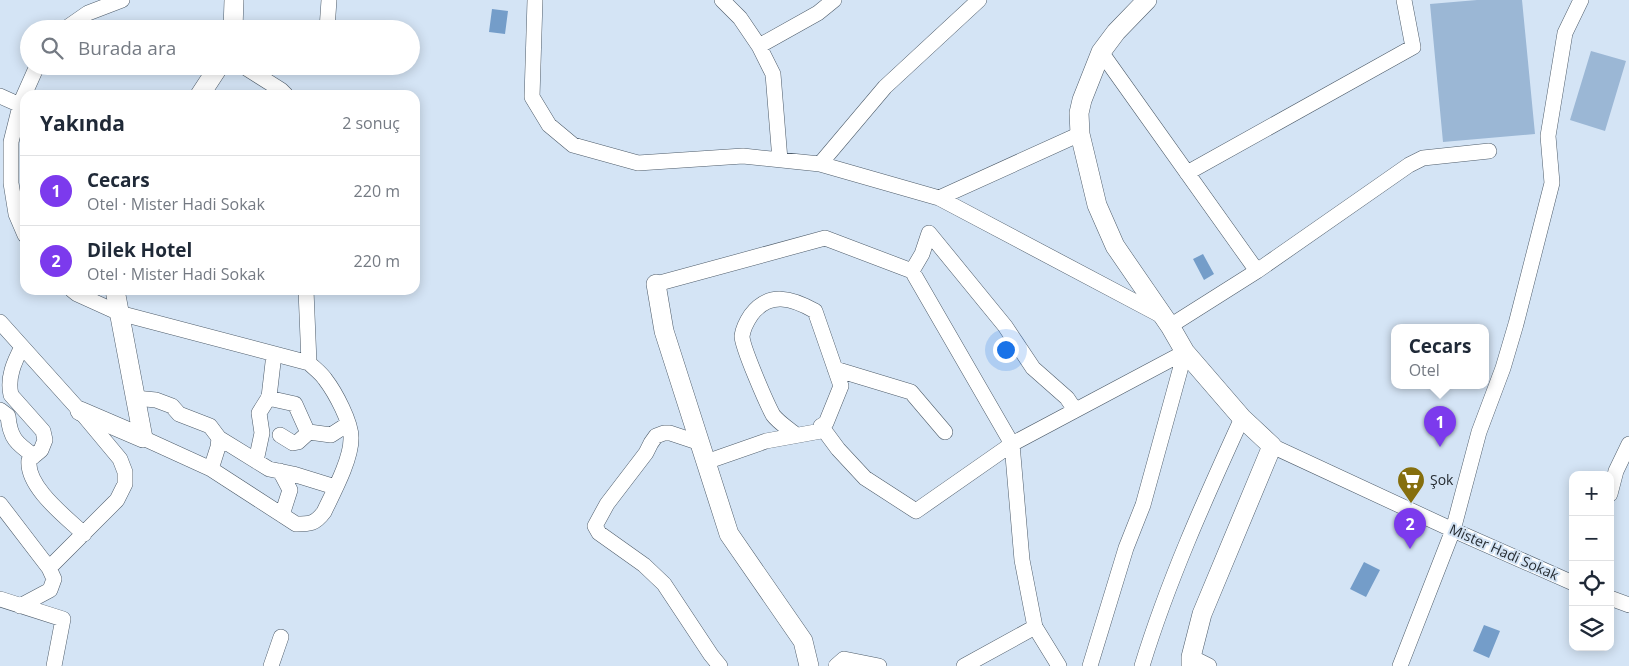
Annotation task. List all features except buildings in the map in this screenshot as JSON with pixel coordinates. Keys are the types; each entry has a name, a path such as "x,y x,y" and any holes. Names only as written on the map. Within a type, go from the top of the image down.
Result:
{"street":[{"path":"78,20 88,13 122,0"},
{"path":"233,20 234,0"},
{"path":"327,20 329,0"},
{"path":"535,0 532,97 549,126 573,145 638,163 743,156 820,164 939,198 1166,321"},
{"path":"722,0 740,18 759,46 773,74 780,160"},
{"path":"759,46 818,13 834,0"},
{"path":"820,164 885,87 979,0"},
{"path":"1147,0 1116,32 1101,52 1082,100 1079,113 1080,134 1096,205 1115,246 1186,352 1242,418 1272,446 1202,614 1191,662 1209,666"},
{"path":"1187,173 1413,47 1404,0"},
{"path":"1400,666 1453,530 1479,432 1503,368 1516,324 1552,184 1548,136 1565,33 1581,0"},
{"path":"1101,52 1257,270"},
{"path":"27,90 33,75"},
{"path":"203,90 213,75"},
{"path":"257,75 281,90"},
{"path":"0,96 20,105 11,142 11,183 16,214 20,224"},
{"path":"939,198 1080,134"},
{"path":"1166,321 1257,270 1408,165 1423,158 1489,151"},
{"path":"912,271 922,254 929,233 1006,326 1033,368 1067,398 1075,410"},
{"path":"808,666 803,641 730,534 664,331 656,284 825,238 912,271 1012,444 1022,560 1035,627 1059,666"},
{"path":"78,295 119,313 309,362 326,379 337,398 348,424 351,440 348,455 324,512 318,520 308,524 296,524 211,469 80,411"},
{"path":"116,295 143,438"},
{"path":"306,295 309,362"},
{"path":"706,462 766,440 821,431 821,426 826,423 841,386 815,311 792,299 766,301 756,308 746,322 742,336 745,350 774,416 796,435"},
{"path":"0,322 80,411 120,459 125,472 125,484 117,500 49,568"},
{"path":"22,347 14,363 5,391 11,395 43,431 45,440 41,450 30,460 29,468 33,480 55,507 84,534"},
{"path":"821,426 865,478 916,511 1012,444 1186,352"},
{"path":"1090,666 1126,548 1144,505 1186,352"},
{"path":"256,461 262,433 259,414 268,398 274,354"},
{"path":"835,369 911,392 945,432"},
{"path":"135,398 156,400 172,406 179,414 210,426 219,438 269,469 335,487"},
{"path":"268,398 295,404 308,433"},
{"path":"0,410 8,416 14,440 34,456"},
{"path":"1142,666 1156,619 1201,508 1242,418"},
{"path":"280,435 293,442 298,442 309,432 331,435 348,424"},
{"path":"700,443 664,432 656,436 650,443 646,453 607,504 595,526 599,533 644,565 664,584 720,666"},
{"path":"211,469 218,448 219,438"},
{"path":"1614,479 1629,444"},
{"name":"Mister Hadi Sokak","path":"1272,446 1569,581"},
{"path":"280,471 290,490 282,515"},
{"path":"0,504 49,568 54,579 50,590 20,606"},
{"path":"0,599 63,619 54,666"},
{"path":"1614,599 1629,605"},
{"path":"964,666 1035,627"},
{"path":"270,666 281,637"},
{"path":"836,666 844,659 879,666"}],"shaded area":[{"path":"1477,0 1522,0 1535,134 1443,142 1430,4"},
{"path":"492,9 508,11 505,34 489,32"},
{"path":"1591,51 1626,61 1605,131 1570,120"},
{"path":"1203,254 1214,274 1204,280 1193,259"},
{"path":"1364,562 1380,570 1366,597 1350,589"},
{"path":"1484,625 1500,631 1489,658 1473,651"}],"place":[{"name":"Cecars","path":"1440,447"},
{"name":"Şok","path":"1411,504"},
{"name":"Dilek Hotel","path":"1410,549"}]}
